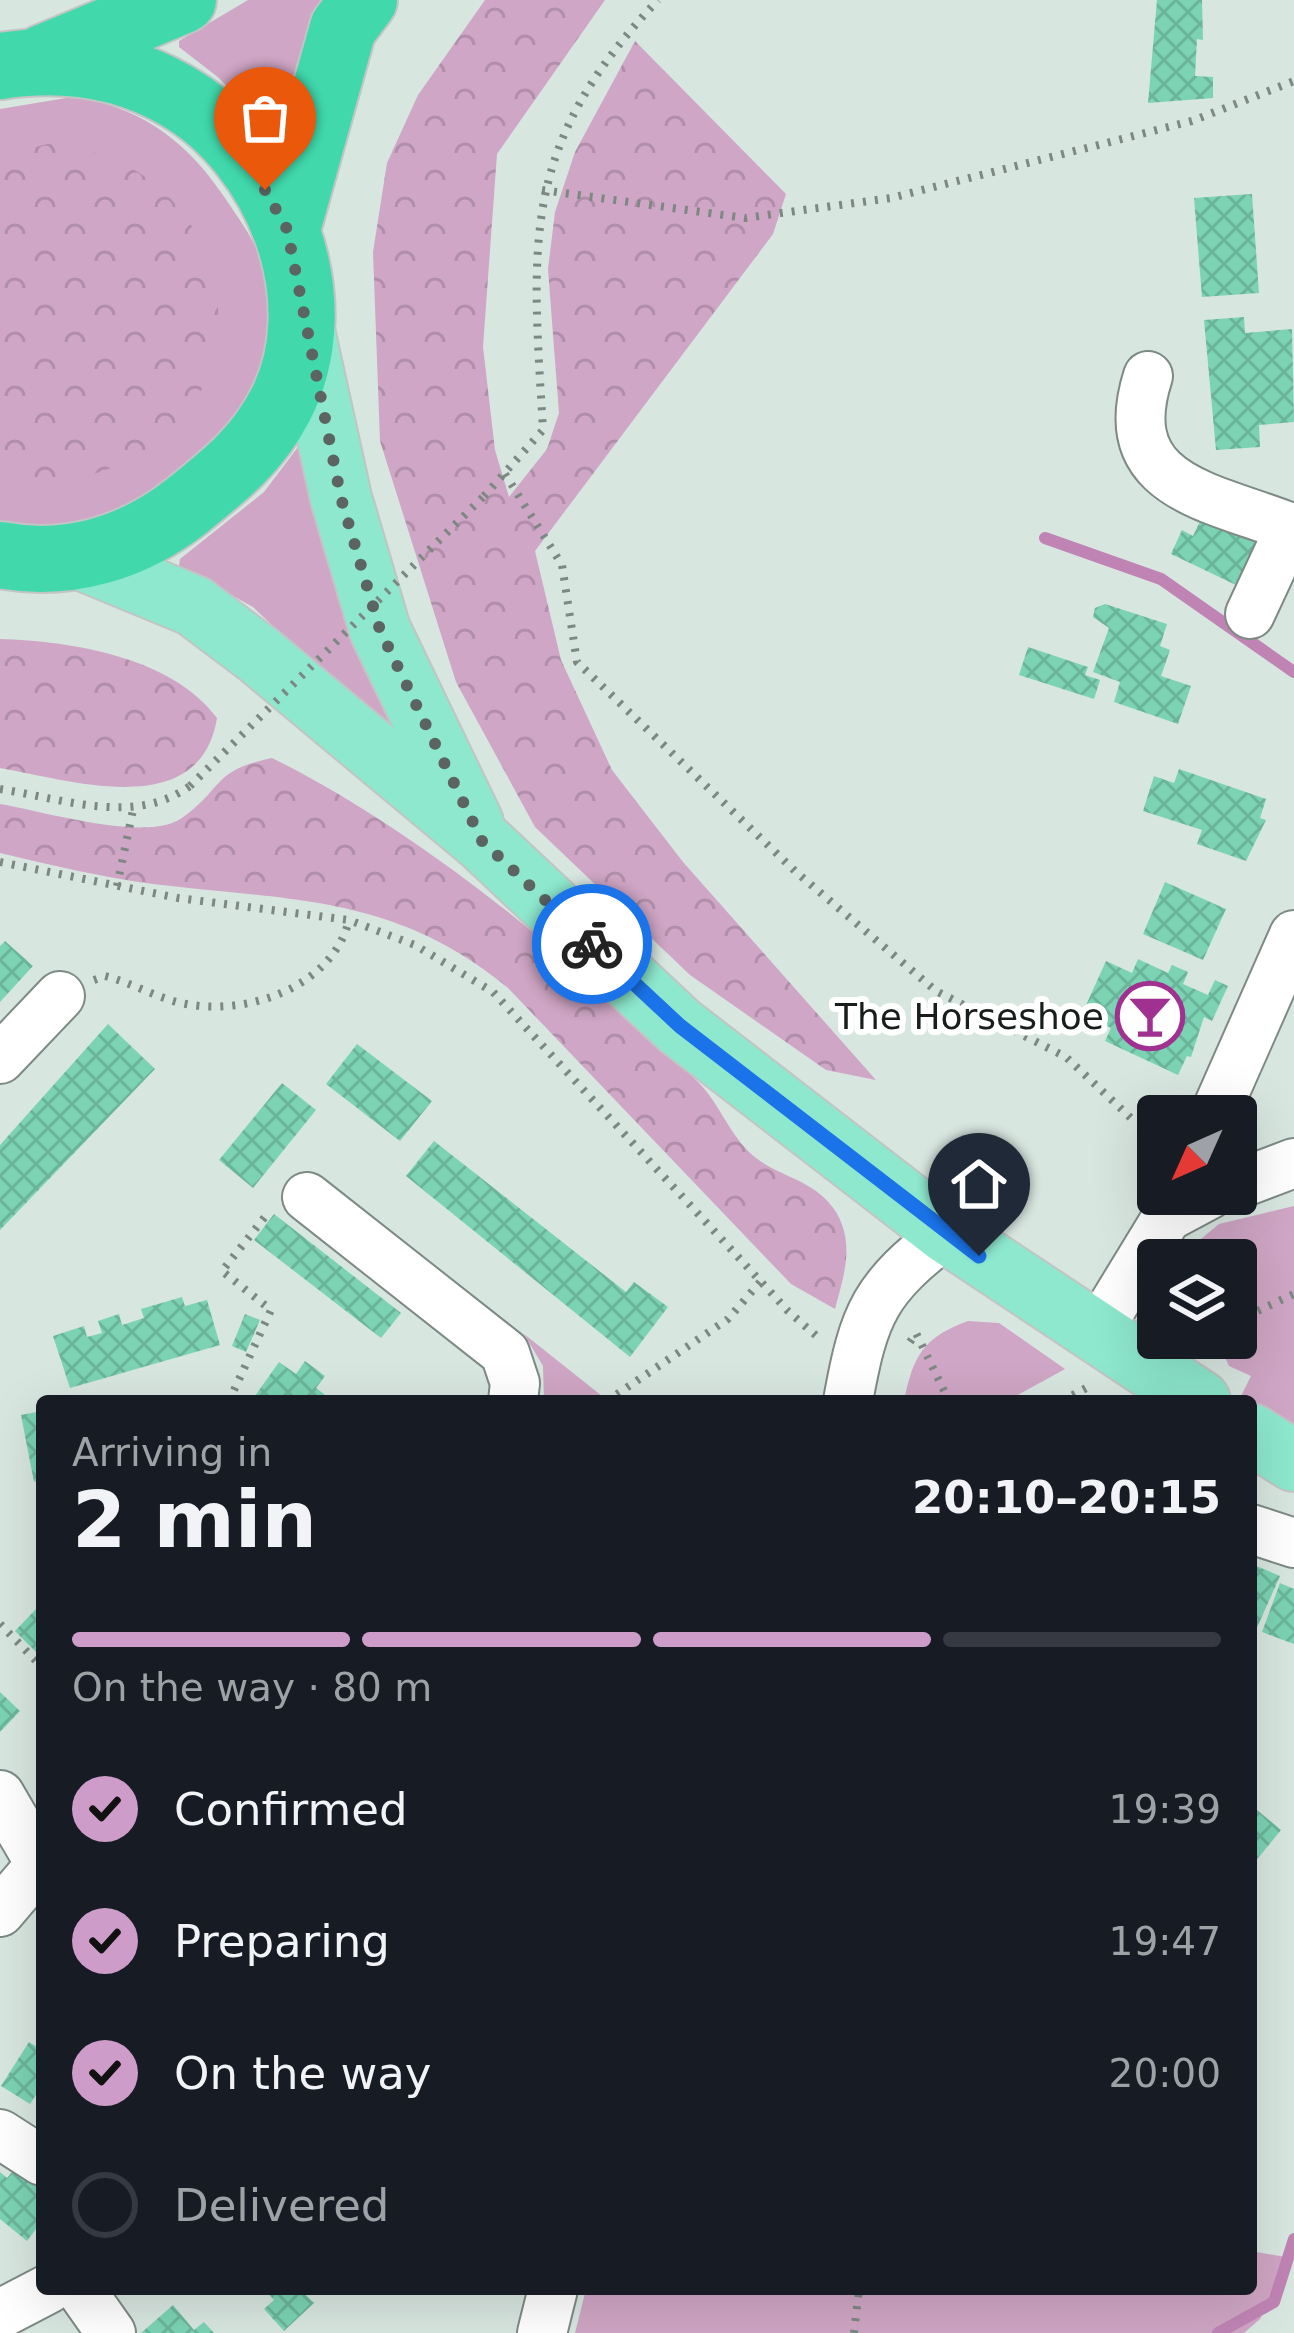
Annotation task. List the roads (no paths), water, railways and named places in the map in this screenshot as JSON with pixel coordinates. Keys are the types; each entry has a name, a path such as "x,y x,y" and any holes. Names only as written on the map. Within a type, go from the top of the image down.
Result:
{"highway":[{"path":"17,64 183,0"},
{"path":"287,229 344,28 364,0"},
{"path":"0,555 80,560 165,524 249,456 283,402 303,326 287,229 242,151 179,97 124,72 17,64"}],"main road":[{"path":"303,326 341,498 380,630 482,841"},
{"path":"80,560 194,606 482,841 680,1026 946,1232 1092,1361 1184,1395"},
{"path":"1257,1438 1294,1462"}],"street":[{"path":"1148,376 1141,396 1140,445 1154,468 1292,528 1250,614"},
{"path":"1223,1095 1294,935"},
{"path":"0,1059 60,996"},
{"path":"1257,1177 1294,1163"},
{"path":"307,1197 506,1353 514,1395"},
{"path":"1092,1361 1167,1215"},
{"path":"850,1395 875,1300 897,1271 946,1232"},
{"path":"1257,1531 1294,1543"},
{"path":"0,1796 36,1857"},
{"path":"0,1912 36,1872"},
{"path":"0,2134 36,2157"},
{"path":"0,2314 36,2295"},
{"path":"84,2295 111,2333"},
{"path":"542,2333 552,2295"}],"waterway":[{"path":"1045,538 1161,579 1294,672"},
{"path":"1218,2333 1274,2302 1294,2239"}],"place":[{"name":"The Horseshoe","path":"1150,1016"}]}
